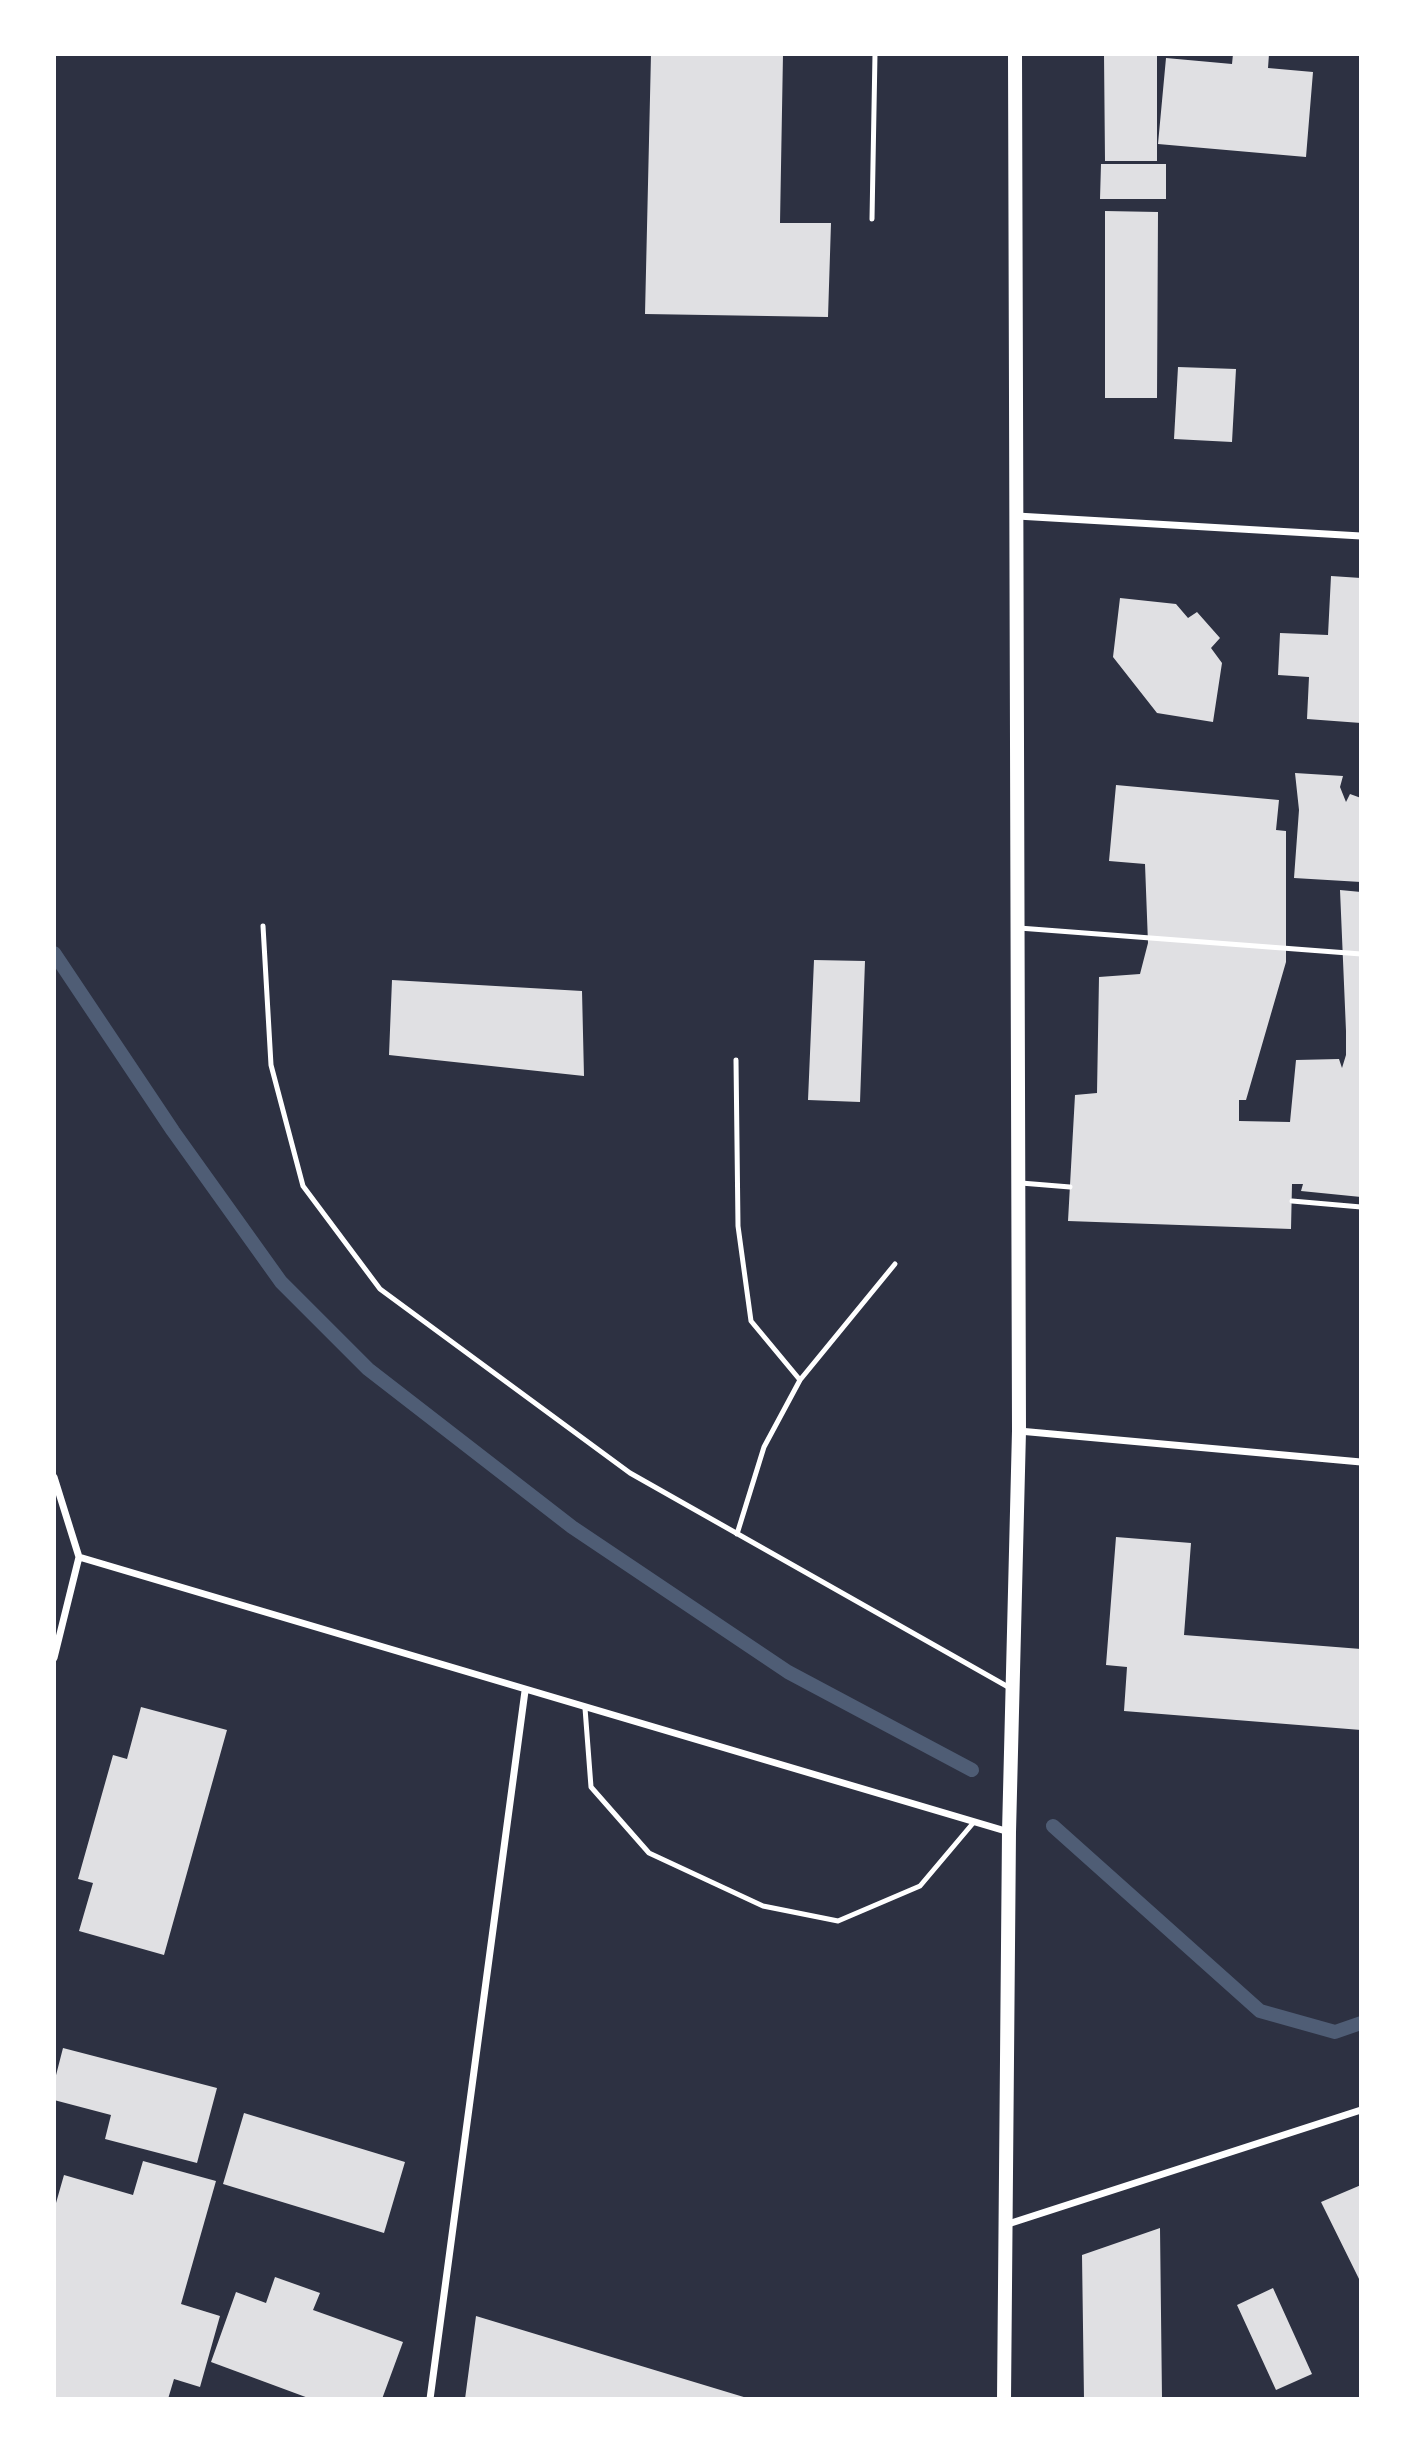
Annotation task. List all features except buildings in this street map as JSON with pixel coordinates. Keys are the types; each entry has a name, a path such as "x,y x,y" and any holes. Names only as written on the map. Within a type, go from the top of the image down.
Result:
{"main road":[{"path":"1003,2399 1009,1832 1019,1431 1015,54"}],"street":[{"path":"1017,516 1361,536"},
{"path":"1019,1431 1361,1462"},
{"path":"54,1476 79,1557 54,1658"},
{"path":"79,1557 1009,1832"},
{"path":"430,2399 525,1691"},
{"path":"1005,2225 1361,2110"}],"lane":[{"path":"872,219 875,54"},
{"path":"263,926 271,1065 303,1186 380,1289 630,1473 1013,1690"},
{"path":"1019,928 1361,954"},
{"path":"736,1060 738,1226 751,1321 800,1380"},
{"path":"1019,1182 1070,1187"},
{"path":"1292,1202 1361,1207"},
{"path":"737,1534 764,1447 800,1380 895,1264"},
{"path":"585,1708 591,1787 649,1853 763,1906 838,1921 920,1886 974,1822"}],"waterway":[{"path":"54,953 173,1131 281,1282 368,1369 572,1527 788,1672 972,1770"},
{"path":"1053,1826 1260,2011 1335,2032 1361,2023"}]}
